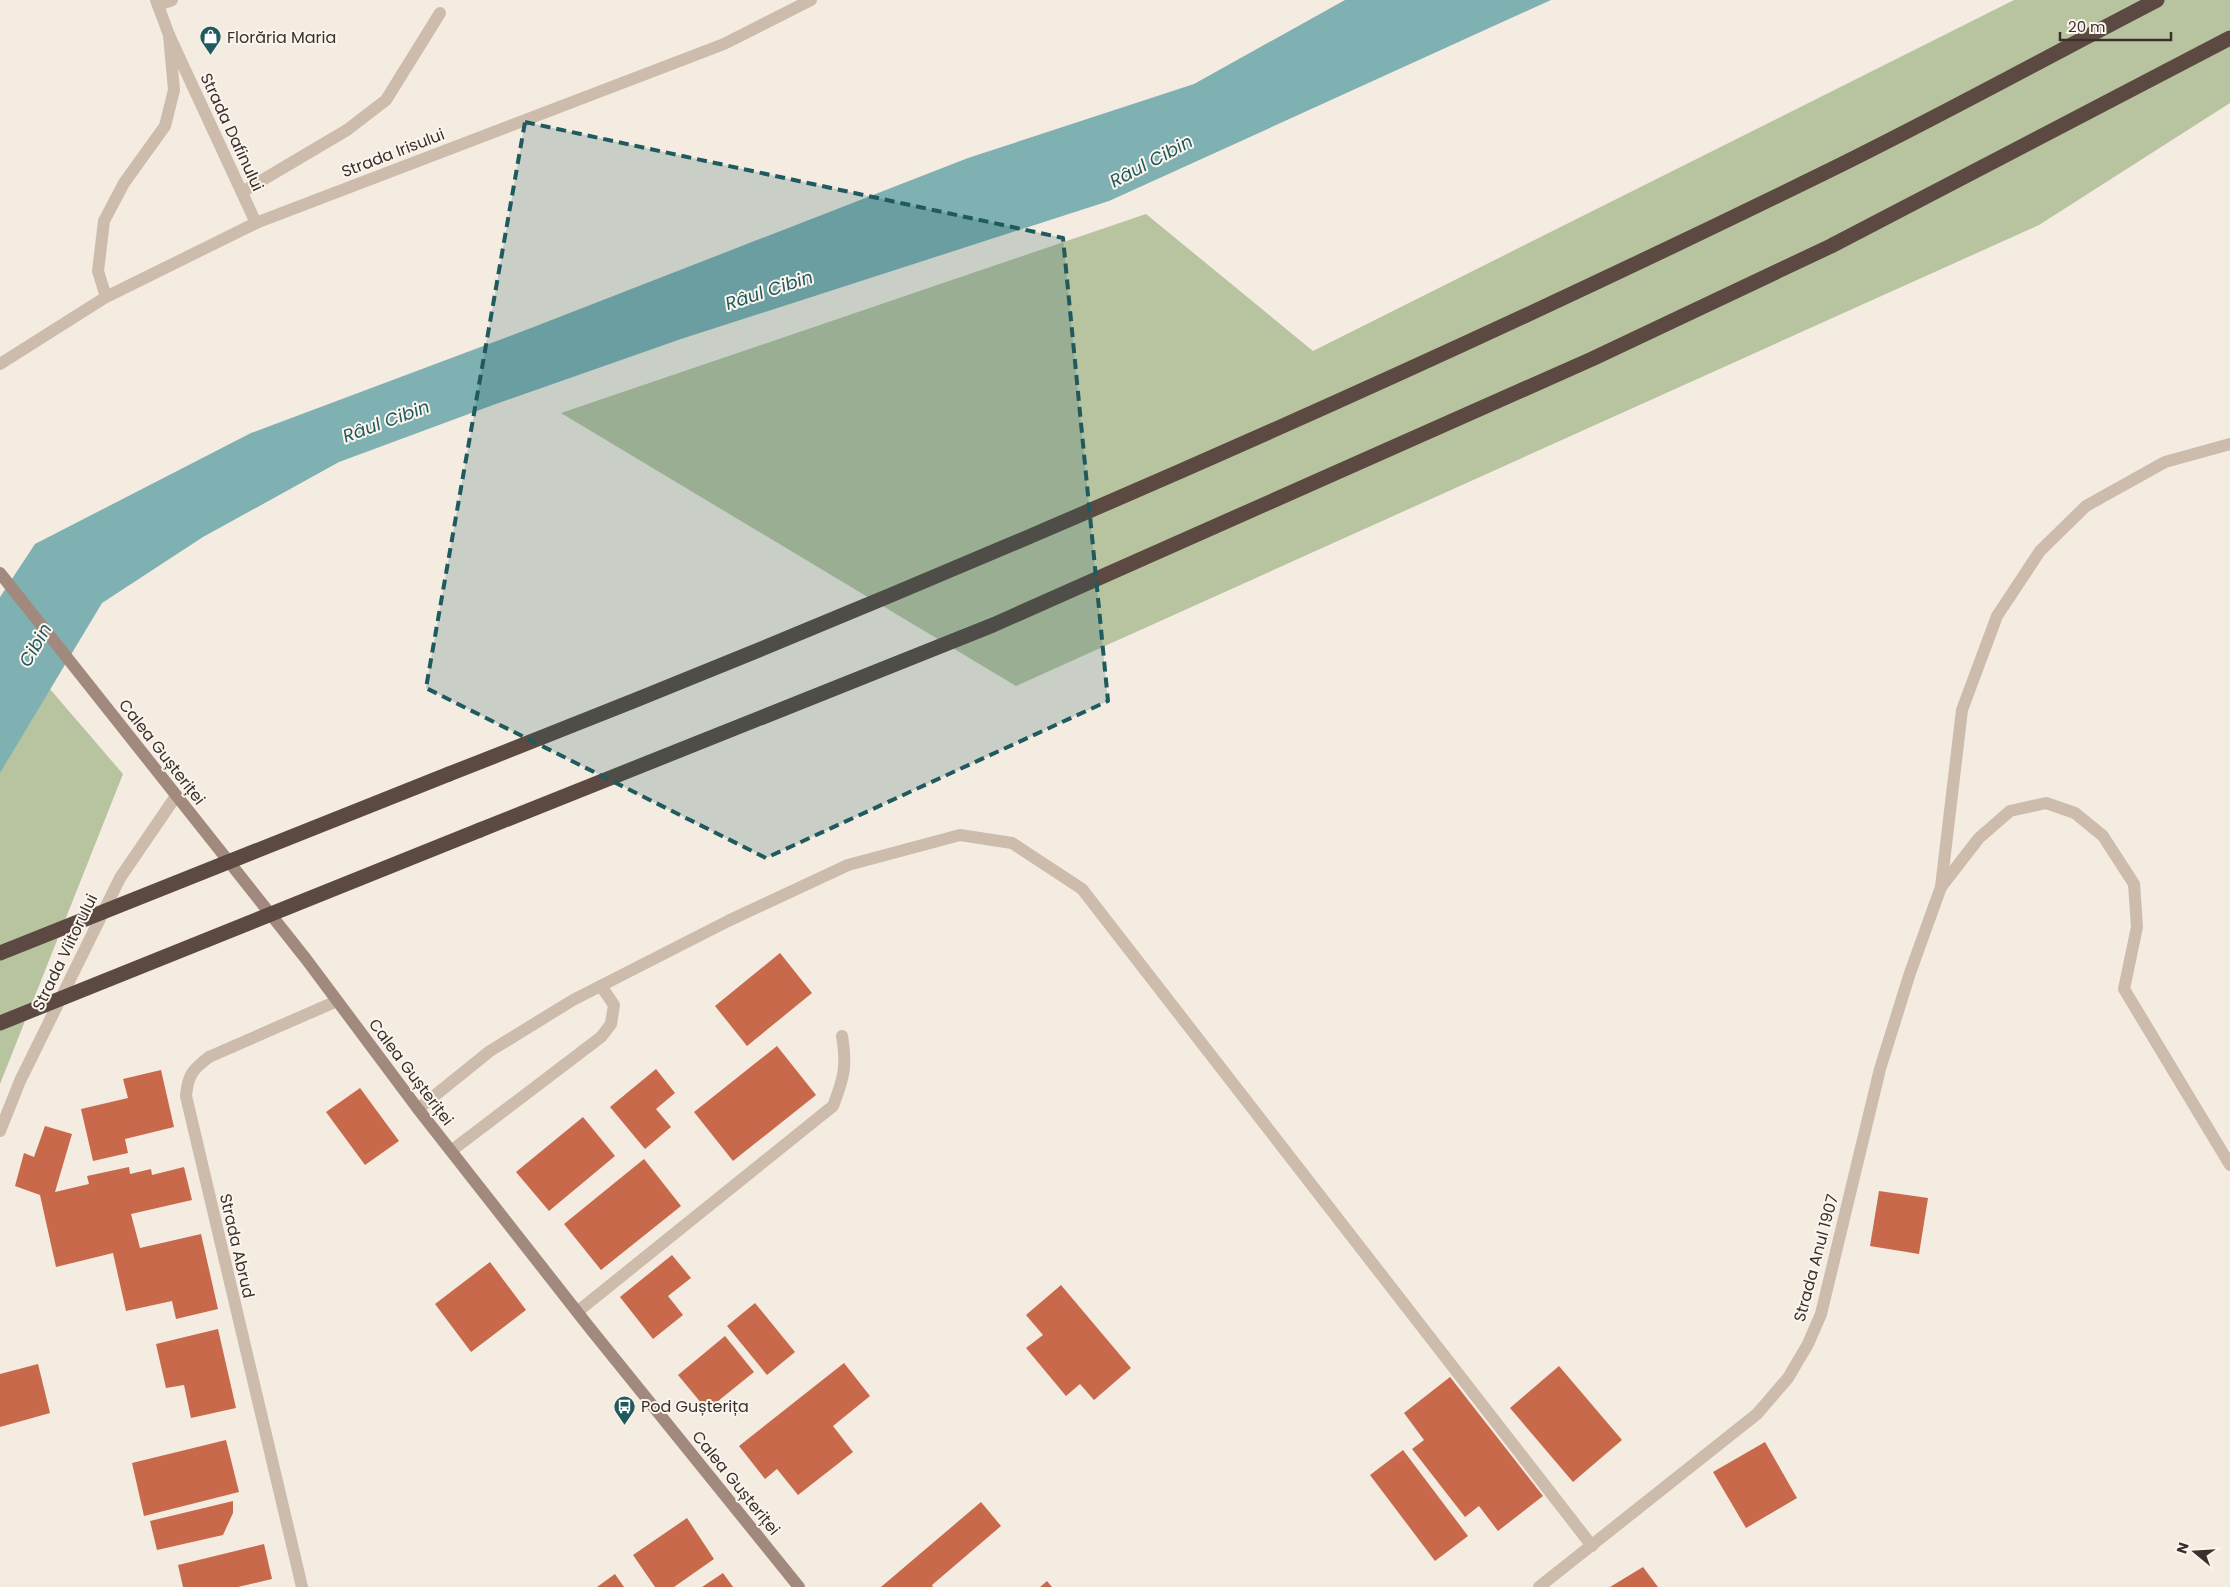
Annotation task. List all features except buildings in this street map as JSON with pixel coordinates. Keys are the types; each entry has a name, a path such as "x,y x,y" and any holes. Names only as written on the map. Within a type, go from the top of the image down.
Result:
{"highway":[{"path":"0,953 683,682 912,588 1248,442 1542,309 1826,172 2156,0"},
{"path":"0,1023 993,625 1592,358 1831,246 2230,38"}],"main road":[{"name":"Calea Gușteriței","path":"0,573 337,1001 418,1109 577,1312 800,1587"}],"street":[{"path":"157,3 172,0"},
{"name":"Strada Irisului","path":"0,364 106,298 256,223 724,44 806,1"},
{"name":"Strada Dafinului","path":"157,3 169,35 256,223"},
{"path":"242,192 347,130 386,100 440,13"},
{"path":"106,298 98,271 104,221 124,183 165,126 174,90 169,35"},
{"path":"1942,887 1962,710 1997,616 2040,552 2086,506 2165,462 2230,444"},
{"name":"Strada Viitorului","path":"0,1131 20,1081 120,878 176,796"},
{"path":"1942,887 1979,838 2010,812 2046,804 2075,813 2103,836 2134,884 2137,927 2124,989 2230,1165"},
{"path":"418,1109 490,1051 573,1000 728,921 848,864 960,835 1012,844 1082,889 1592,1546"},
{"name":"Strada Anul 1907","path":"1539,1587 1757,1414 1788,1378 1808,1344 1821,1314 1880,1069 1910,972 1942,887"},
{"path":"452,1151 601,1037 611,1024 614,1005 601,986"},
{"name":"Strada Abrud","path":"302,1587 186,1096 187,1080 195,1068 208,1057 337,1001"},
{"path":"577,1312 833,1106 844,1078 845,1054 842,1036"}],"highlighted area":[{"path":"525,122 1063,238 1108,701 766,858 426,688"}],"green space":[{"path":"2014,0 2230,0 2230,103 2039,225 1016,686 561,413 1146,214 1313,351"},
{"path":"0,631 123,774 0,1084"}],"water":[{"path":"1345,0 1551,0 1109,201 681,339 493,405 339,462 203,537 102,603 0,773 0,597 35,544 251,433 531,328 968,158 1194,84"}],"place":[{"name":"Florăria Maria","path":"211,56"},
{"name":"Pod Gușterița","path":"625,1425"}],"water label":[{"name":"Râul Cibin","path":"1151,161"},
{"name":"Râul Cibin","path":"769,290"},
{"name":"Râul Cibin","path":"386,421"},
{"name":"Cibin","path":"35,645"}]}
